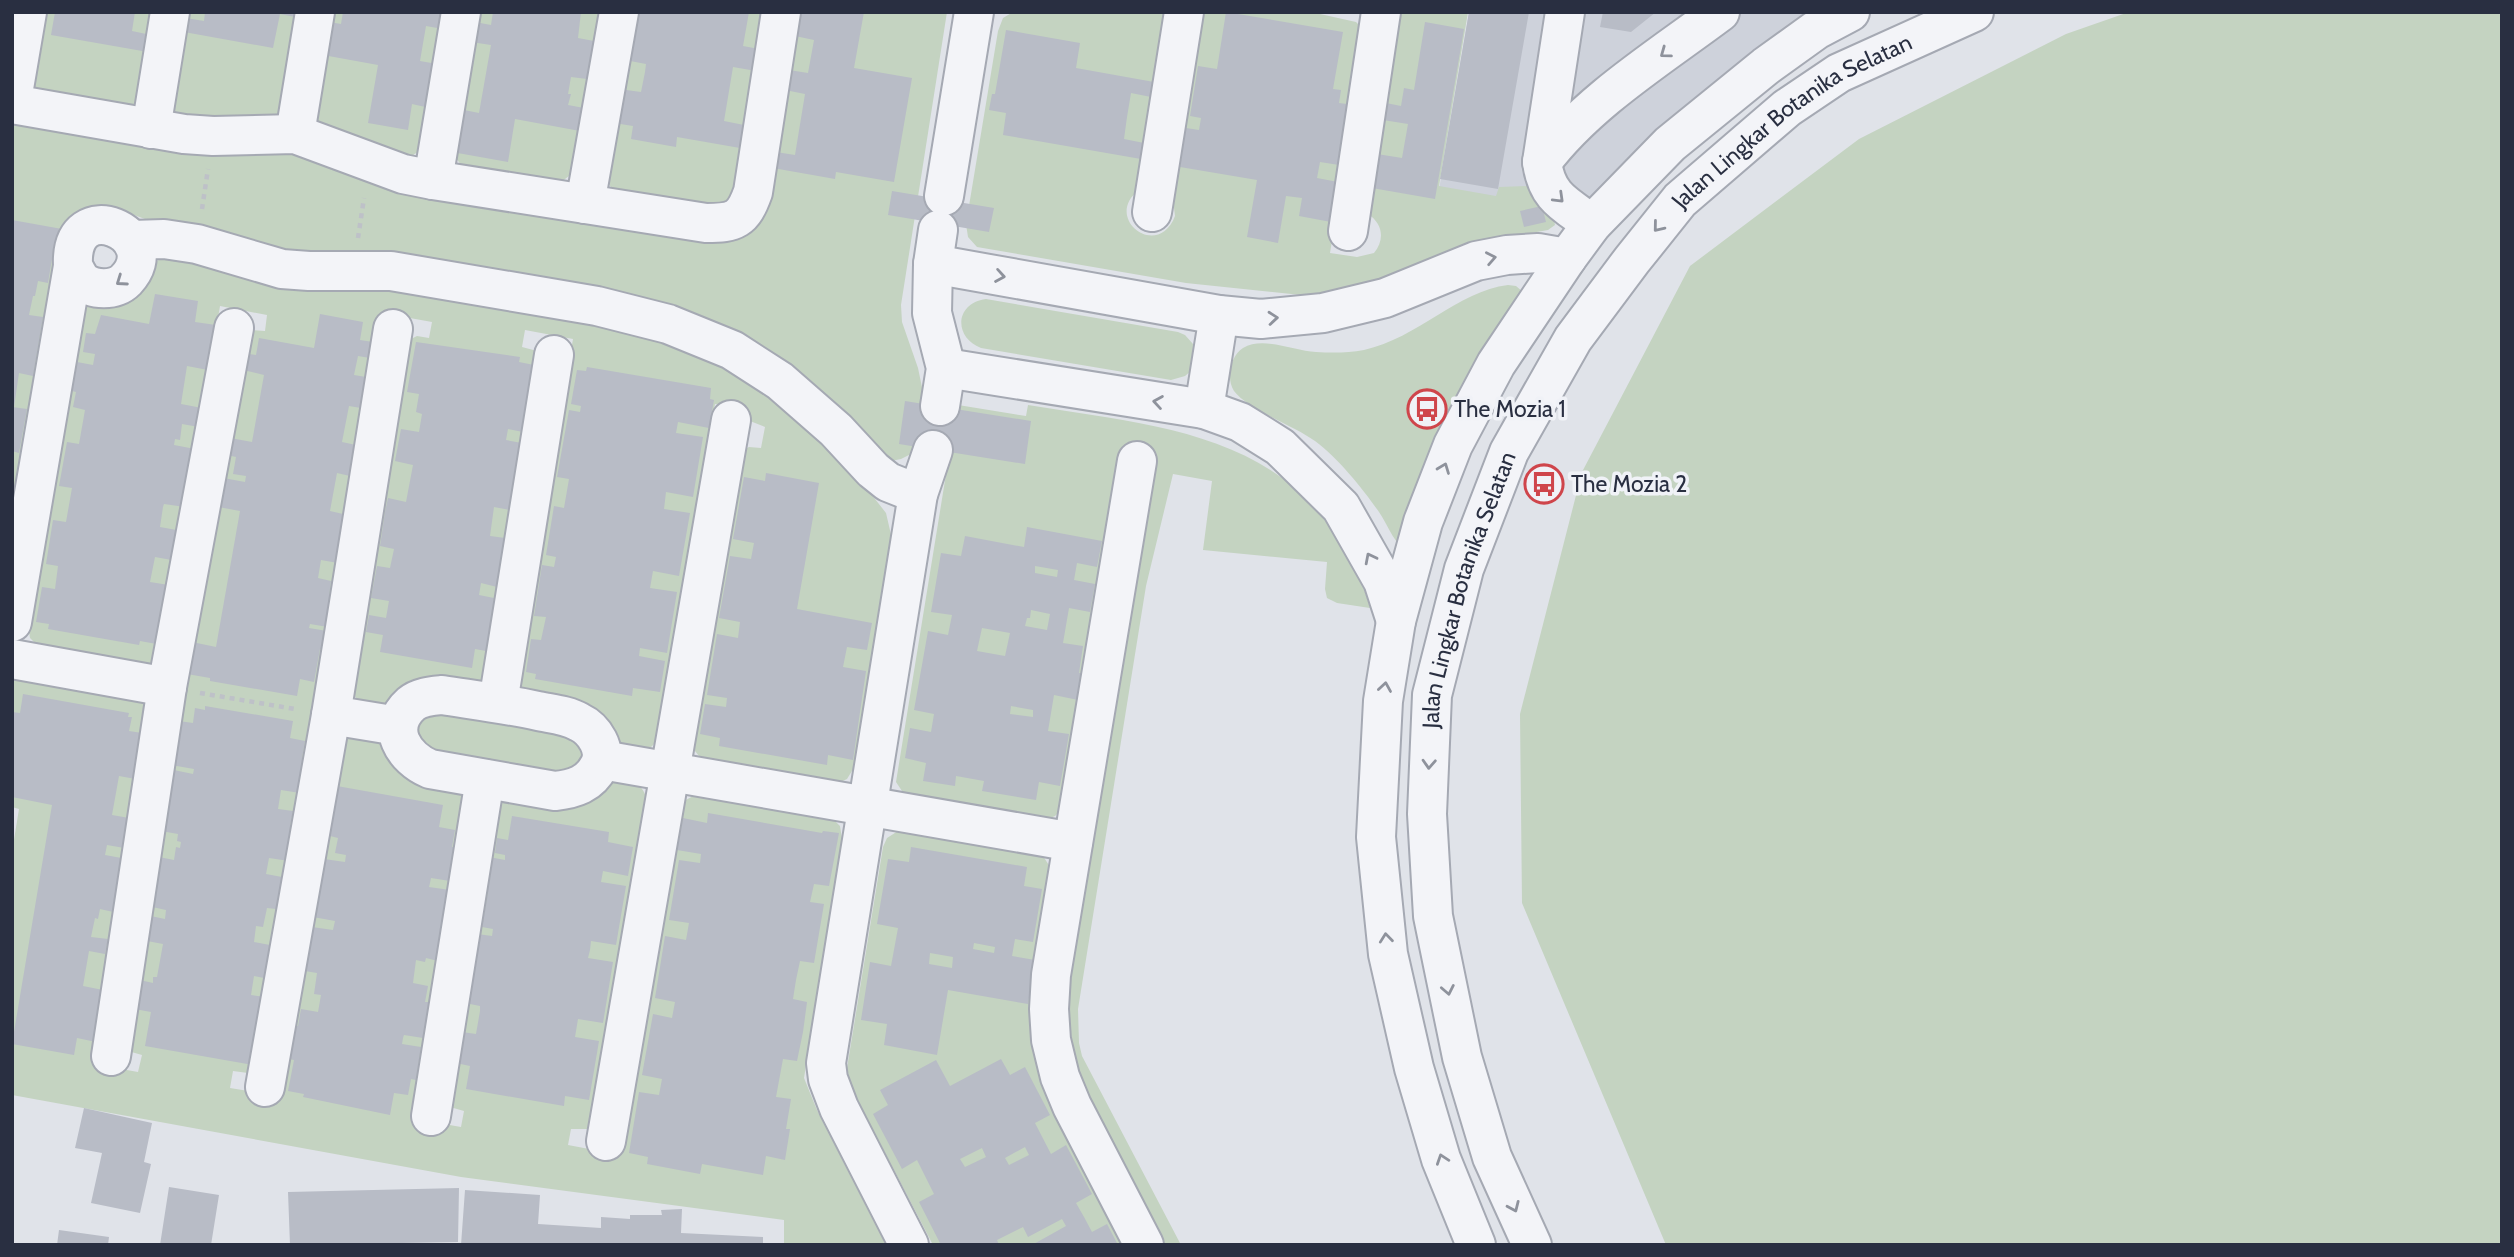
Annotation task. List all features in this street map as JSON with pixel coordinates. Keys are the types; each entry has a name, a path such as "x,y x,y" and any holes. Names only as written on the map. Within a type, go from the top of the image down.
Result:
{"street":[{"path":"27,12 12,102 150,129 213,136 295,134 402,174 706,223 729,222 740,217 748,207 753,192 781,12"},
{"path":"150,129 170,12"},
{"path":"295,134 315,12"},
{"path":"433,180 461,12"},
{"path":"585,205 619,12"},
{"path":"940,406 946,368 932,313 938,230 974,12"},
{"path":"1152,212 1184,12"},
{"path":"1348,231 1381,12"},
{"path":"1565,12 1542,162 1545,180 1555,197 1592,224"},
{"path":"1542,162 1555,144 1615,91 1720,12"},
{"path":"1476,1245 1441,1159 1422,1094 1388,954 1376,837 1383,701 1396,621 1423,522 1453,445 1496,365 1592,224 1670,144 1766,66 1816,30 1850,12"},
{"name":"Jalan Lingkar Botanika Selatan","path":"1532,1245 1492,1157 1473,1094 1462,1057 1433,916 1427,814 1432,695 1464,569 1509,452 1573,339 1680,200 1787,108 1839,73 1974,12"},
{"path":"1816,30 1839,73"},
{"path":"12,622 73,266 72,250 79,236 92,226 107,224 121,229 132,240 164,239 197,244 282,269 391,271 597,306 668,324 732,350 780,381 836,430 873,470 888,482 918,494"},
{"path":"938,230 1219,315 1261,319 1323,313 1385,298 1476,261 1538,253 1567,258"},
{"path":"1204,409 1219,315"},
{"path":"111,1056 167,687 234,328"},
{"path":"265,1087 331,715 393,329"},
{"path":"498,703 554,355"},
{"path":"946,368 1204,409 1240,422 1280,447 1341,507 1382,582 1396,621"},
{"path":"606,1141 731,420"},
{"path":"909,1245 839,1108 828,1079 826,1063 918,494 933,450"},
{"path":"1137,461 1051,975 1049,1009 1051,1040 1060,1077 1072,1106 1144,1245"},
{"path":"12,659 167,687"},
{"path":"442,695 498,703 568,717 582,723 600,745 602,760 595,774 584,783 570,790 555,791 430,769 418,764 407,754 400,740 398,726 411,703 426,697 442,695"},
{"path":"331,715 398,726"},
{"path":"602,760 1073,842"},
{"path":"431,1116 485,779"}],"path":[{"path":"197,244 213,136"},
{"path":"353,270 370,163"},
{"path":"167,687 331,715"}],"shaded area":[{"path":"1469,12 1814,12 1751,51 1598,209 1431,237"}],"green space":[{"path":"40,12 155,12 138,101 133,106 35,90 31,83"},
{"path":"183,12 301,12 282,112 275,119 184,119 176,113 172,106"},
{"path":"329,12 447,12 421,150 410,157 348,138 315,121"},
{"path":"475,12 603,12 573,173 561,182 463,167 454,156"},
{"path":"631,12 768,12 738,189 721,211 613,190 608,183"},
{"path":"798,12 947,12 901,305 902,322 918,368 924,397 925,416 911,454 891,461 789,370 145,219 115,208 100,207 12,537 12,119 292,153 723,238"},
{"path":"1013,12 1168,12 1139,190 1129,201 1127,212 1130,222 1146,235 1157,235 1167,229 1175,216 1173,200 1201,12 1311,12 1356,22 1361,27 1364,44 1330,253 1357,257 1374,253 1381,237 1377,222 1368,214 1397,12 1468,12 1439,186 1496,196 1499,187 1529,186 1555,225 1548,230 1487,241 1402,282 1320,297 1186,283 977,247 968,237 966,224 998,31 1003,18"},
{"path":"2129,12 2502,12 2502,1245 1666,1245 1522,903 1520,714 1582,472 1690,266 1859,139 2066,34"},
{"path":"162,258 375,283 594,319 728,363 839,453 886,513 892,539 855,766 847,779 836,784 703,761 691,746 741,451 749,447 761,448 765,427 750,421 746,409 715,404 659,736 651,747 642,750 616,743 582,726 522,689 517,671 573,339 525,330 522,347 537,351 483,681 473,686 387,705 358,700 353,694 409,340 417,336 429,338 432,322 382,313 256,1064 248,1073 233,1071 230,1088 280,1096 343,742 354,736 374,738 464,798 415,1119 461,1127 464,1111 450,1107 499,806 506,800 608,781 634,783 643,790 647,800 590,1129 571,1129 568,1145 621,1155 679,812 684,801 695,795 831,817 840,826 842,839 804,1078 817,1110 886,1245 784,1245 784,1220 461,1177 12,1095 12,852 19,809 12,807 12,680 19,678 144,702 148,707 151,722 93,1064 138,1072 142,1055 128,1051 242,338 250,330 265,331 267,315 220,306 162,651 149,664 38,646 30,638 28,625 84,305"},
{"path":"1508,285 1516,286 1523,292 1402,548 1379,512 1350,474 1332,456 1306,435 1240,398 1232,386 1232,362 1243,348 1251,345 1260,343 1322,352 1364,350 1402,336 1472,296"},
{"path":"986,299 1178,332 1193,344 1192,370 1185,376 1171,380 981,348 966,336 961,321 968,307"},
{"path":"952,404 1026,416 1028,405 1117,419 1204,439 1244,455 1281,477 1314,507 1342,545 1362,583 1370,608 1337,603 1327,598 1327,562 1203,550 1212,481 1173,474 1146,586 1078,1009 1082,1056 1181,1245 1162,1245 1070,1059 1060,811 1046,820 904,794 896,782 955,419"},
{"path":"431,710 577,737 584,757 574,774 429,755 413,733 414,724"},
{"path":"898,831 1043,856 1052,870 1035,971 1126,1245 933,1245 857,1099 847,1068 883,847 887,838"}],"building":[{"path":"55,12 135,12 132,31 151,35 148,52 51,35"},
{"path":"205,12 296,12 295,17 280,14 273,48 184,32 186,18 204,21"},
{"path":"343,12 446,12 443,29 426,26 420,61 437,64 430,108 412,104 408,130 368,123 378,65 323,55 329,22 341,24"},
{"path":"493,12 581,12 578,38 594,41 587,79 571,77 568,94 571,94 568,105 584,108 580,131 515,119 508,162 452,152 459,109 479,113 491,45 471,42 475,22 491,25"},
{"path":"633,12 749,12 743,46 759,49 756,71 733,67 724,121 744,125 740,148 677,137 676,147 631,139 633,126 614,123 619,89 641,92 645,72 646,64 625,60"},
{"path":"864,12 854,68 912,78 894,182 836,172 835,179 773,168 776,152 795,155 805,94 785,90 789,70 808,73 814,40 795,36 799,13"},
{"path":"1226,12 1343,32 1333,89 1341,90 1339,103 1347,104 1339,165 1320,162 1317,178 1338,182 1331,222 1299,216 1302,198 1286,196 1278,243 1247,237 1257,180 1180,167 1186,128 1199,130 1201,118 1190,116 1198,66 1217,69"},
{"path":"1469,12 1529,12 1498,189 1440,179"},
{"path":"1603,12 1656,12 1631,32 1600,27"},
{"path":"1425,22 1464,29 1435,199 1372,188 1377,154 1402,158 1408,124 1383,120 1386,103 1401,106 1404,88 1414,90"},
{"path":"1006,30 1080,43 1076,68 1154,82 1151,97 1131,93 1124,139 1144,143 1141,159 1003,135 1006,113 989,110 992,94 995,94"},
{"path":"892,191 994,208 989,232 888,215"},
{"path":"1542,206 1546,222 1524,227 1520,211"},
{"path":"12,220 62,229 58,254 53,253 48,283 38,281 33,296 29,315 43,317 33,376 19,373 14,407"},
{"path":"155,294 198,301 195,322 216,325 208,370 187,366 181,404 202,408 199,427 182,424 180,440 175,439 174,445 195,449 185,507 164,504 163,507 160,527 182,531 177,561 155,557 150,582 175,586 162,645 140,641 139,645 48,629 49,624 36,622 42,587 55,589 58,566 46,564 53,520 66,522 72,488 59,486 67,442 79,444 85,410 73,407 76,392 72,391 77,362 93,365 95,354 83,352 86,333 95,334 101,315 149,324"},
{"path":"320,314 363,322 360,340 373,342 370,358 358,356 354,375 366,377 361,408 349,406 342,442 356,445 350,476 337,473 330,511 343,514 341,528 344,529 338,563 321,560 318,578 331,581 329,596 333,597 328,627 310,624 309,628 327,631 324,650 320,649 314,682 300,679 297,696 210,681 210,678 187,674 192,642 216,647 240,511 213,506 218,477 245,482 246,476 233,474 236,457 222,454 225,437 252,442 264,375 239,369 242,353 256,355 259,338 314,348"},
{"path":"416,342 520,357 519,362 534,365 523,432 508,429 506,440 522,443 510,510 494,507 490,536 505,538 497,587 481,583 479,595 494,598 486,651 475,649 472,668 380,652 383,635 366,632 369,615 386,618 389,601 371,598 377,566 390,568 394,549 380,546 385,512 388,498 406,502 413,465 395,461 401,429 419,432 422,414 416,412 419,394 407,392"},
{"path":"587,367 711,388 710,399 714,400 709,428 678,422 676,433 703,437 693,497 666,492 664,509 690,513 679,576 653,571 650,588 677,592 667,653 640,648 639,656 665,661 660,692 633,688 632,696 535,679 536,674 526,672 531,639 541,640 546,617 534,616 542,565 554,567 556,557 546,555 554,506 564,508 569,479 557,477 569,410 580,412 581,406 571,404 577,370 586,371"},
{"path":"905,401 1031,421 1025,464 899,444"},
{"path":"12,407 27,409 19,453 12,451"},
{"path":"766,473 819,483 797,609 872,623 867,650 847,647 843,667 866,671 853,760 828,755 827,765 719,746 720,738 700,734 705,704 726,707 727,698 707,695 717,634 738,638 740,622 719,618 730,556 751,559 754,543 733,539 744,477 765,481"},
{"path":"1027,527 1102,541 1097,567 1077,563 1074,580 1095,584 1090,612 1069,608 1063,643 1083,646 1079,673 1083,673 1078,700 1054,695 1048,731 1069,734 1060,786 1039,782 1036,800 982,791 984,781 956,776 955,786 923,781 926,763 905,758 910,728 931,732 934,714 914,710 928,631 948,635 952,615 931,612 941,553 961,556 965,536 1024,547","holes":["1035,566 1058,570 1057,577 1035,573","1031,610 1050,614 1047,630 1025,626 1027,618 1030,618","982,628 1010,633 1005,656 977,651","1011,706 1033,710 1033,717 1010,714"]},
{"path":"23,694 129,713 128,717 132,717 129,731 149,734 141,780 119,776 112,815 135,819 130,849 107,845 105,855 127,859 118,913 100,909 91,937 108,939 105,954 89,951 83,986 103,990 96,1042 77,1038 74,1055 12,1044 52,805 12,797 12,712 20,713"},
{"path":"205,706 293,721 290,738 305,741 302,758 306,759 300,793 281,790 278,809 293,811 290,826 295,827 289,861 269,858 266,874 282,877 276,909 267,908 263,927 256,926 254,942 270,945 264,978 254,976 251,995 265,997 253,1065 145,1046 151,1012 129,1008 135,979 153,983 153,977 157,977 163,944 142,940 146,915 165,919 166,910 148,906 154,856 174,860 176,847 180,848 178,834 161,831 169,769 193,774 194,769 171,765 179,721 193,723 195,708 205,710"},
{"path":"337,786 443,805 439,827 455,830 452,847 456,847 450,881 431,878 429,887 450,890 438,961 426,958 425,962 416,960 413,983 428,986 425,1002 429,1002 423,1038 404,1035 402,1044 421,1047 416,1080 411,1079 408,1095 394,1093 390,1115 303,1097 304,1094 288,1091 294,1060 289,1059 295,1025 298,1026 301,1009 318,1012 321,995 314,994 317,973 305,971 312,927 333,930 335,921 313,917 324,859 345,862 346,855 335,853 338,838 330,836"},
{"path":"708,813 822,833 839,833 829,886 814,884 810,902 824,904 814,963 800,961 793,999 807,1002 803,1032 797,1061 783,1059 776,1097 791,1099 785,1160 766,1156 763,1175 702,1164 700,1174 647,1164 648,1157 629,1153 639,1092 659,1095 662,1079 642,1075 653,1014 672,1018 675,1002 655,998 665,936 686,940 689,923 669,920 679,860 700,863 701,854 677,850 683,818 707,823"},
{"path":"512,816 609,832 608,842 633,847 628,876 603,871 601,882 626,886 616,945 591,941 588,958 613,962 603,1023 578,1019 575,1037 599,1041 589,1100 565,1096 564,1106 466,1089 470,1066 456,1063 462,1032 476,1034 480,1011 480,1006 465,1003 477,955 473,955 477,934 492,936 493,929 482,927 488,892 483,891 489,857 505,860 505,855 495,853 497,838 508,840"},
{"path":"911,847 1027,867 1024,886 1042,889 1033,942 1015,939 1012,956 1035,960 1028,1004 948,990 937,1055 884,1045 887,1024 861,1020 870,962 891,966 898,928 877,924 888,859 909,862","holes":["974,943 995,947 994,953 973,949","930,953 953,957 952,968 929,964"]},
{"path":"1001,1059 1010,1075 1025,1067 1050,1115 1035,1123 1051,1154 1066,1145 1092,1194 1076,1203 1092,1232 1107,1224 1118,1245 1032,1245 1066,1226 1062,1219 1028,1237 1023,1227 997,1240 999,1245 941,1245 919,1202 934,1194 917,1160 902,1169 873,1114 888,1105 880,1090 936,1060 950,1086","holes":["1025,1147 1029,1155 1009,1165 1005,1158","982,1148 986,1157 965,1167 960,1159"]},
{"path":"84,1108 152,1123 144,1162 151,1164 140,1213 91,1203 102,1153 75,1148"},
{"path":"169,1187 219,1195 211,1245 160,1245"},
{"path":"459,1188 458,1242 290,1245 288,1192"},
{"path":"465,1190 540,1195 538,1224 601,1228 601,1217 630,1219 630,1215 662,1215 661,1210 682,1209 681,1233 763,1237 763,1245 461,1245"},
{"path":"59,1230 109,1237 108,1245 57,1245"}],"place":[{"name":"The Mozia 1","path":"1427,409"},
{"name":"The Mozia 2","path":"1544,484"}]}
